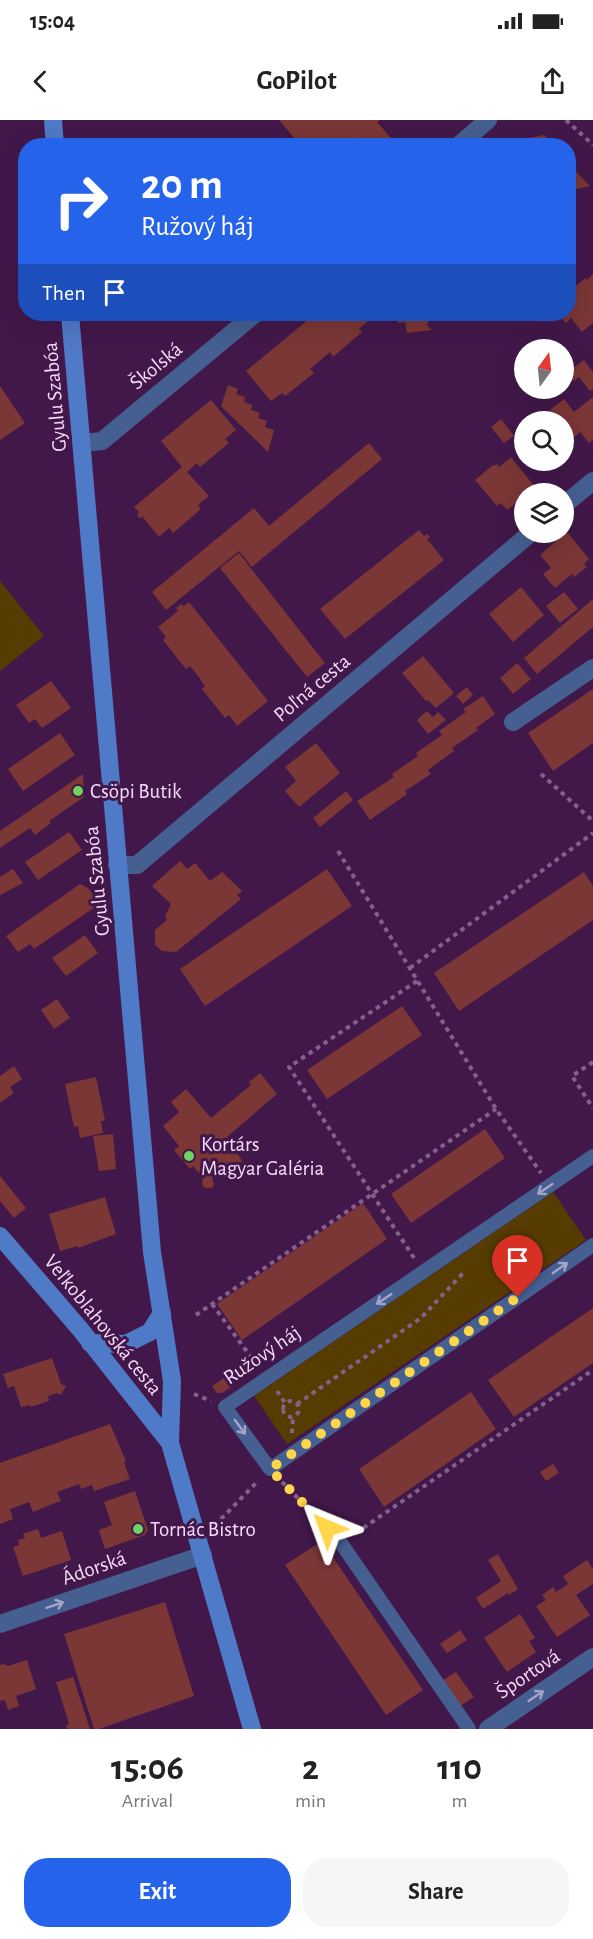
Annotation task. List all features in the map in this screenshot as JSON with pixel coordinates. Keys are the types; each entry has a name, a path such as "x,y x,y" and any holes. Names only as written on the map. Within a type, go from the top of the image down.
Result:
{"street":[{"path":"53,120 55,138"},
{"path":"467,138 488,120"},
{"name":"Gyulu Szabóa","path":"71,321 152,1252 172,1381 170,1443"},
{"name":"Školská","path":"82,443 102,441 247,321"},
{"path":"574,497 593,481"},
{"name":"Poľná cesta","path":"117,865 137,865 519,543"},
{"path":"513,722 593,668"},
{"name":"Veľkoblahovská cesta","path":"0,1236 170,1443"},
{"path":"90,1343 126,1344 150,1332 162,1313"},
{"path":"170,1443 252,1729"},
{"name":"Ádorská","path":"0,1623 203,1555"},
{"name":"Športová","path":"488,1729 593,1657"}],"lane":[{"name":"Ružový háj","path":"270,1469 225,1407 593,1156"},
{"path":"270,1469 593,1245"},
{"path":"341,1543 469,1729"}],"path":[{"path":"566,120 593,145"},
{"path":"541,774 593,821"},
{"path":"410,968 593,832"},
{"path":"338,851 496,1109 550,1186"},
{"path":"417,981 289,1067 423,1272"},
{"path":"593,1062 572,1076 593,1108"},
{"path":"196,1315 496,1109"},
{"path":"297,1404 421,1318 464,1272"},
{"path":"212,1304 267,1378"},
{"path":"221,1519 270,1469 341,1543 593,1370"},
{"path":"290,1401 297,1404 298,1412 295,1416 287,1417 283,1413 282,1408 285,1403 290,1401"}],"shaded area":[{"path":"0,581 44,636 0,671"},
{"path":"553,1192 586,1240 287,1444 254,1396"}],"building":[{"path":"279,120 380,120 377,122 391,138 359,137 294,138"},
{"path":"544,135 547,138 530,138"},
{"path":"576,171 582,178 590,186 576,189"},
{"path":"593,274 593,323 582,332 573,321 576,321 576,286 585,278 587,280"},
{"path":"307,321 368,321 359,329 362,332 333,357 330,352 310,369 314,373 285,396 282,393 271,401 246,371"},
{"path":"398,321 428,321 427,325 432,330 407,333 405,322 398,323"},
{"path":"584,360 593,372 593,389 590,391 579,377 574,381 574,368"},
{"path":"228,385 238,389 236,394 245,397 244,402 252,405 251,410 260,413 258,418 267,421 265,427 274,430 268,452 221,406"},
{"path":"0,386 25,423 0,440"},
{"path":"593,397 593,440 589,443 580,432 574,437 574,412"},
{"path":"564,399 573,411 551,411 550,410"},
{"path":"211,400 236,430 225,439 229,443 200,467 197,463 187,472 209,496 198,505 201,509 173,533 169,528 159,537 142,516 140,519 137,515 139,512 134,507 182,467 161,441"},
{"path":"501,419 514,436 504,443 491,427"},
{"path":"369,443 382,459 252,567 239,551 166,610 152,592 254,508 269,526"},
{"path":"511,457 514,461 514,471 522,471 532,483 514,483 514,504 507,510 501,503 497,506 475,480 493,465 497,464 499,467"},
{"path":"419,530 424,536 427,534 430,537 427,539 444,560 345,639 320,609"},
{"path":"574,541 589,559 584,564 587,567 574,577 572,574 555,588 543,574 551,568 540,555 554,543 574,543"},
{"path":"239,553 325,663 307,677 220,568"},
{"path":"521,587 544,615 513,642 489,614"},
{"path":"564,592 578,609 560,623 546,606"},
{"path":"593,599 593,627 537,674 524,658"},
{"path":"189,602 268,701 237,726 229,715 225,718 202,689 205,686 198,676 190,666 186,669 163,640 166,637 158,627 178,611 176,608"},
{"path":"423,656 454,693 436,708 428,700 426,701 402,673"},
{"path":"517,663 531,679 513,694 500,678"},
{"path":"51,681 71,708 42,728 35,719 29,723 16,705"},
{"path":"467,687 473,695 463,704 456,696"},
{"path":"593,689 593,743 553,771 528,733"},
{"path":"483,696 495,714 476,728 478,730 452,748 454,751 428,770 431,774 405,791 407,794 370,820 357,801 394,777 392,774 418,756 416,753 442,735 439,731 466,712 463,709"},
{"path":"427,711 433,717 438,712 446,720 428,734 417,720"},
{"path":"60,733 75,755 23,791 8,769"},
{"path":"316,743 340,773 299,807 285,791 296,781 285,767"},
{"path":"83,774 84,797 49,821 51,823 35,835 30,828 0,848 0,831"},
{"path":"346,791 353,800 320,827 313,818"},
{"path":"69,832 82,850 38,880 25,862"},
{"path":"180,861 187,869 195,863 210,881 222,872 242,891 237,895 241,899 176,952 162,951 155,945 155,930 167,920 165,916 171,904 152,886"},
{"path":"13,869 23,883 0,895 0,877"},
{"path":"327,869 352,906 205,1006 180,969"},
{"path":"584,872 593,886 593,920 459,1011 434,973"},
{"path":"80,884 88,888 94,896 95,907 34,949 30,944 18,952 6,936"},
{"path":"85,935 98,953 66,976 52,958"},
{"path":"57,999 70,1018 54,1029 41,1010"},
{"path":"402,1006 422,1035 327,1099 307,1070"},
{"path":"14,1066 22,1079 10,1087 14,1093 0,1103 0,1076"},
{"path":"260,1073 277,1094 220,1143 229,1154 238,1154 242,1161 236,1167 228,1165 212,1179 214,1184 212,1188 205,1188 202,1184 203,1178 193,1166 190,1169 174,1150 179,1146 163,1126 179,1112 171,1102 186,1089 211,1118 251,1085 249,1082"},
{"path":"96,1077 105,1121 101,1121 103,1133 80,1138 78,1126 74,1127 65,1084"},
{"path":"485,1129 505,1158 411,1223 391,1194"},
{"path":"113,1134 116,1169 99,1171 93,1136"},
{"path":"0,1176 26,1208 14,1218 0,1201"},
{"path":"105,1197 116,1234 78,1248 77,1246 60,1251 49,1214"},
{"path":"363,1203 387,1239 242,1340 217,1304"},
{"path":"593,1308 593,1363 514,1417 488,1380"},
{"path":"52,1358 61,1384 66,1386 61,1395 57,1393 48,1396 49,1401 30,1407 30,1405 21,1407 14,1386 8,1388 3,1374"},
{"path":"230,1374 235,1382 233,1386 222,1393 217,1393 212,1386"},
{"path":"471,1392 496,1429 384,1507 359,1469"},
{"path":"110,1424 126,1461 124,1462 130,1479 94,1491 92,1485 81,1489 79,1484 57,1492 61,1501 33,1512 29,1502 10,1509 13,1519 0,1524 0,1463"},
{"path":"553,1464 559,1473 546,1481 540,1472"},
{"path":"135,1491 148,1530 145,1535 105,1549 99,1530 112,1525 104,1502"},
{"path":"38,1529 41,1538 62,1531 71,1560 23,1576 13,1547 19,1545 18,1540 25,1538 23,1534"},
{"path":"322,1541 423,1690 386,1715 285,1565"},
{"path":"498,1554 518,1589 483,1609 476,1598 501,1581 488,1560"},
{"path":"587,1560 593,1569 593,1584 576,1595 590,1615 557,1637 536,1606 546,1600 542,1595 553,1587 556,1592 568,1584 563,1576"},
{"path":"165,1602 194,1696 94,1729 64,1634"},
{"path":"520,1614 535,1638 529,1641 536,1652 507,1672 484,1638"},
{"path":"460,1630 467,1640 447,1653 440,1644"},
{"path":"27,1660 36,1689 16,1696 19,1706 8,1710 5,1700 0,1701 0,1665 8,1666"},
{"path":"456,1672 474,1697 460,1706 443,1680"},
{"path":"73,1677 90,1729 67,1729 66,1725 69,1724 56,1682"}],"place":[{"name":"Csöpi Butik","path":"78,791"},
{"name":"Kortárs Magyar Galéria","path":"189,1156"},
{"name":"Tornác Bistro","path":"138,1529"}],"route":[{"path":"327,1528 270,1469 518,1297"}]}
